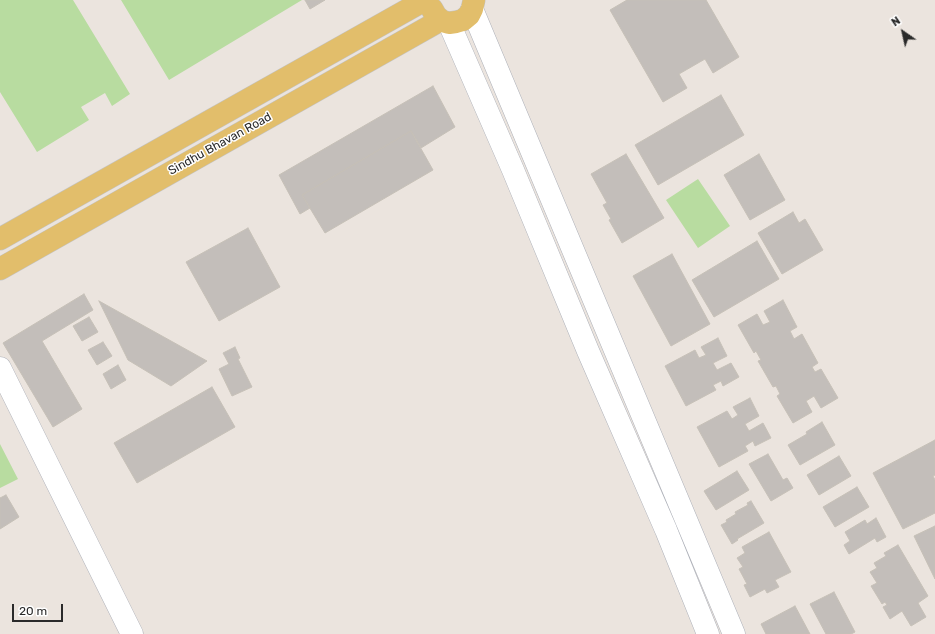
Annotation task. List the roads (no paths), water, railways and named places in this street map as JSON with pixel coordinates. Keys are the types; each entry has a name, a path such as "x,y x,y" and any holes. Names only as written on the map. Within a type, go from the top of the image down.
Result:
{"main road":[{"name":"Sindhu Bhavan Road","path":"0,239 425,0"},
{"path":"431,0 432,10 436,16 445,21"},
{"name":"Sindhu Bhavan Road","path":"0,269 445,21 456,22 463,20 468,15 473,5"}],"street":[{"path":"473,5 734,634"},
{"path":"445,21 513,170 588,351 666,530 708,634"},
{"path":"0,368 132,634"}]}
